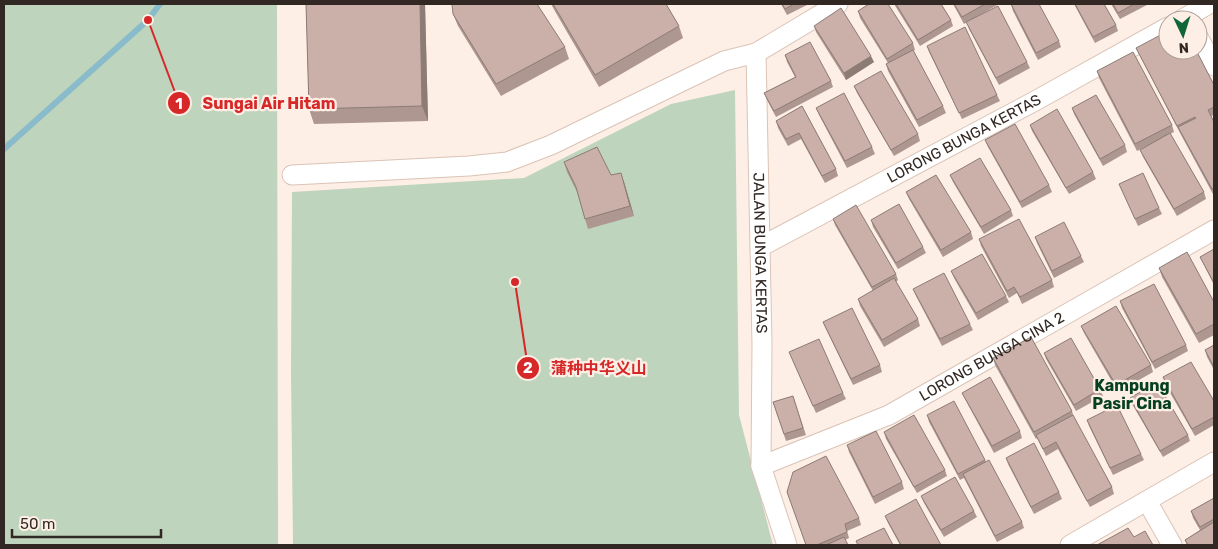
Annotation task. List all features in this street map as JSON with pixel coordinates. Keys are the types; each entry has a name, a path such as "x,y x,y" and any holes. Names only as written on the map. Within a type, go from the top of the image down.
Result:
{"street":[{"path":"292,176 469,166 507,162 552,145 724,61 756,53 838,4"},
{"name":"LORONG BUNGA KERTAS","path":"760,247 1035,101 1158,33"},
{"name":"JALAN BUNGA KERTAS","path":"756,53 762,344 761,466 786,545"},
{"name":"LORONG BUNGA CINA 2","path":"761,466 889,415 1214,230"},
{"path":"1070,545 1214,462"},
{"path":"1147,501 1172,545"}],"green space":[{"path":"4,4 277,4 278,545 4,545"},
{"path":"735,90 739,415 773,545 293,545 291,372 292,192 524,178 671,104"}],"building":[{"path":"306,4 420,4 422,106 309,109"},
{"path":"452,4 537,4 565,47 496,84 453,14"},
{"path":"553,4 666,4 679,26 595,75"},
{"path":"782,4 794,4 785,9"},
{"path":"869,4 888,4 913,43 887,59 858,11"},
{"path":"896,4 941,4 951,20 918,40"},
{"path":"954,4 985,4 962,17"},
{"path":"1011,4 1039,4 1059,41 1036,53"},
{"path":"1075,4 1104,4 1116,25 1093,37"},
{"path":"1113,4 1134,4 1118,13"},
{"path":"998,6 1027,62 996,78 966,22"},
{"path":"841,8 871,56 844,73 814,26"},
{"path":"965,27 997,95 959,113 927,46"},
{"path":"1158,36 1158,60 1201,60 1214,85 1214,107 1208,110 1214,122 1214,188 1212,189 1178,127 1196,118 1177,126 1136,48"},
{"path":"810,42 831,81 774,111 764,93 796,77 785,55"},
{"path":"913,50 943,106 917,120 886,64"},
{"path":"1133,52 1172,125 1135,144 1097,71"},
{"path":"881,71 918,134 891,150 854,86"},
{"path":"844,93 872,147 845,161 816,108"},
{"path":"1096,95 1125,145 1100,159 1072,108"},
{"path":"802,106 836,169 822,176 799,133 786,139 776,121"},
{"path":"1057,109 1093,172 1066,188 1030,125"},
{"path":"1015,124 1049,185 1020,202 985,140"},
{"path":"1170,133 1204,192 1174,209 1140,150"},
{"path":"597,147 611,175 621,173 630,206 585,219 576,187 564,162"},
{"path":"980,158 1011,210 981,227 950,175"},
{"path":"1143,173 1159,208 1135,219 1119,184"},
{"path":"936,175 971,232 941,250 906,192"},
{"path":"899,204 923,247 896,263 871,220"},
{"path":"856,205 896,274 872,287 833,219"},
{"path":"1019,219 1052,280 1020,297 1014,287 1007,291 979,239"},
{"path":"1064,222 1081,256 1052,271 1035,237"},
{"path":"1214,249 1214,283 1200,257"},
{"path":"1187,252 1214,302 1214,324 1196,334 1159,268"},
{"path":"982,254 1006,296 976,313 951,271"},
{"path":"944,273 970,324 940,339 913,289"},
{"path":"894,278 918,319 882,340 858,299"},
{"path":"1154,284 1186,345 1152,362 1120,301"},
{"path":"1116,306 1151,365 1116,385 1081,326"},
{"path":"852,308 880,365 851,379 823,322"},
{"path":"1031,337 1072,411 1034,432 993,358"},
{"path":"1071,338 1100,389 1074,405 1044,353"},
{"path":"819,339 843,393 813,406 789,352"},
{"path":"1214,345 1214,367 1205,350"},
{"path":"1191,362 1214,401 1214,417 1192,429 1163,377"},
{"path":"990,377 1020,431 992,446 962,393"},
{"path":"1157,382 1188,435 1160,451 1130,398"},
{"path":"793,396 803,428 784,434 773,402"},
{"path":"954,401 985,460 958,474 927,415"},
{"path":"1117,405 1141,454 1110,468 1087,420"},
{"path":"914,415 945,470 914,487 884,432"},
{"path":"1073,415 1112,487 1087,501 1056,442 1043,449 1036,435"},
{"path":"876,431 902,482 873,497 847,445"},
{"path":"1034,443 1059,492 1031,507 1006,458"},
{"path":"826,456 859,518 845,524 847,532 817,545 806,545 787,492 793,472"},
{"path":"989,460 1022,522 995,536 963,474"},
{"path":"955,477 974,511 941,530 921,496"},
{"path":"1214,498 1214,519 1200,527 1191,511"},
{"path":"916,499 941,545 901,545 885,516"},
{"path":"1214,522 1214,545 1188,545 1185,540"},
{"path":"884,528 893,545 858,545 856,541"},
{"path":"1128,528 1134,537 1145,531 1153,545 1097,545"},
{"path":"844,537 848,545 826,545"}],"waterway":[{"path":"4,149 148,20 160,4"}],"place":[{"name":"Sungai Air Hitam","path":"148,20"},
{"name":"蒲种中华义山","path":"515,282"}],"district":[{"name":"Kampung Pasir Cina","path":"1132,394"}]}
